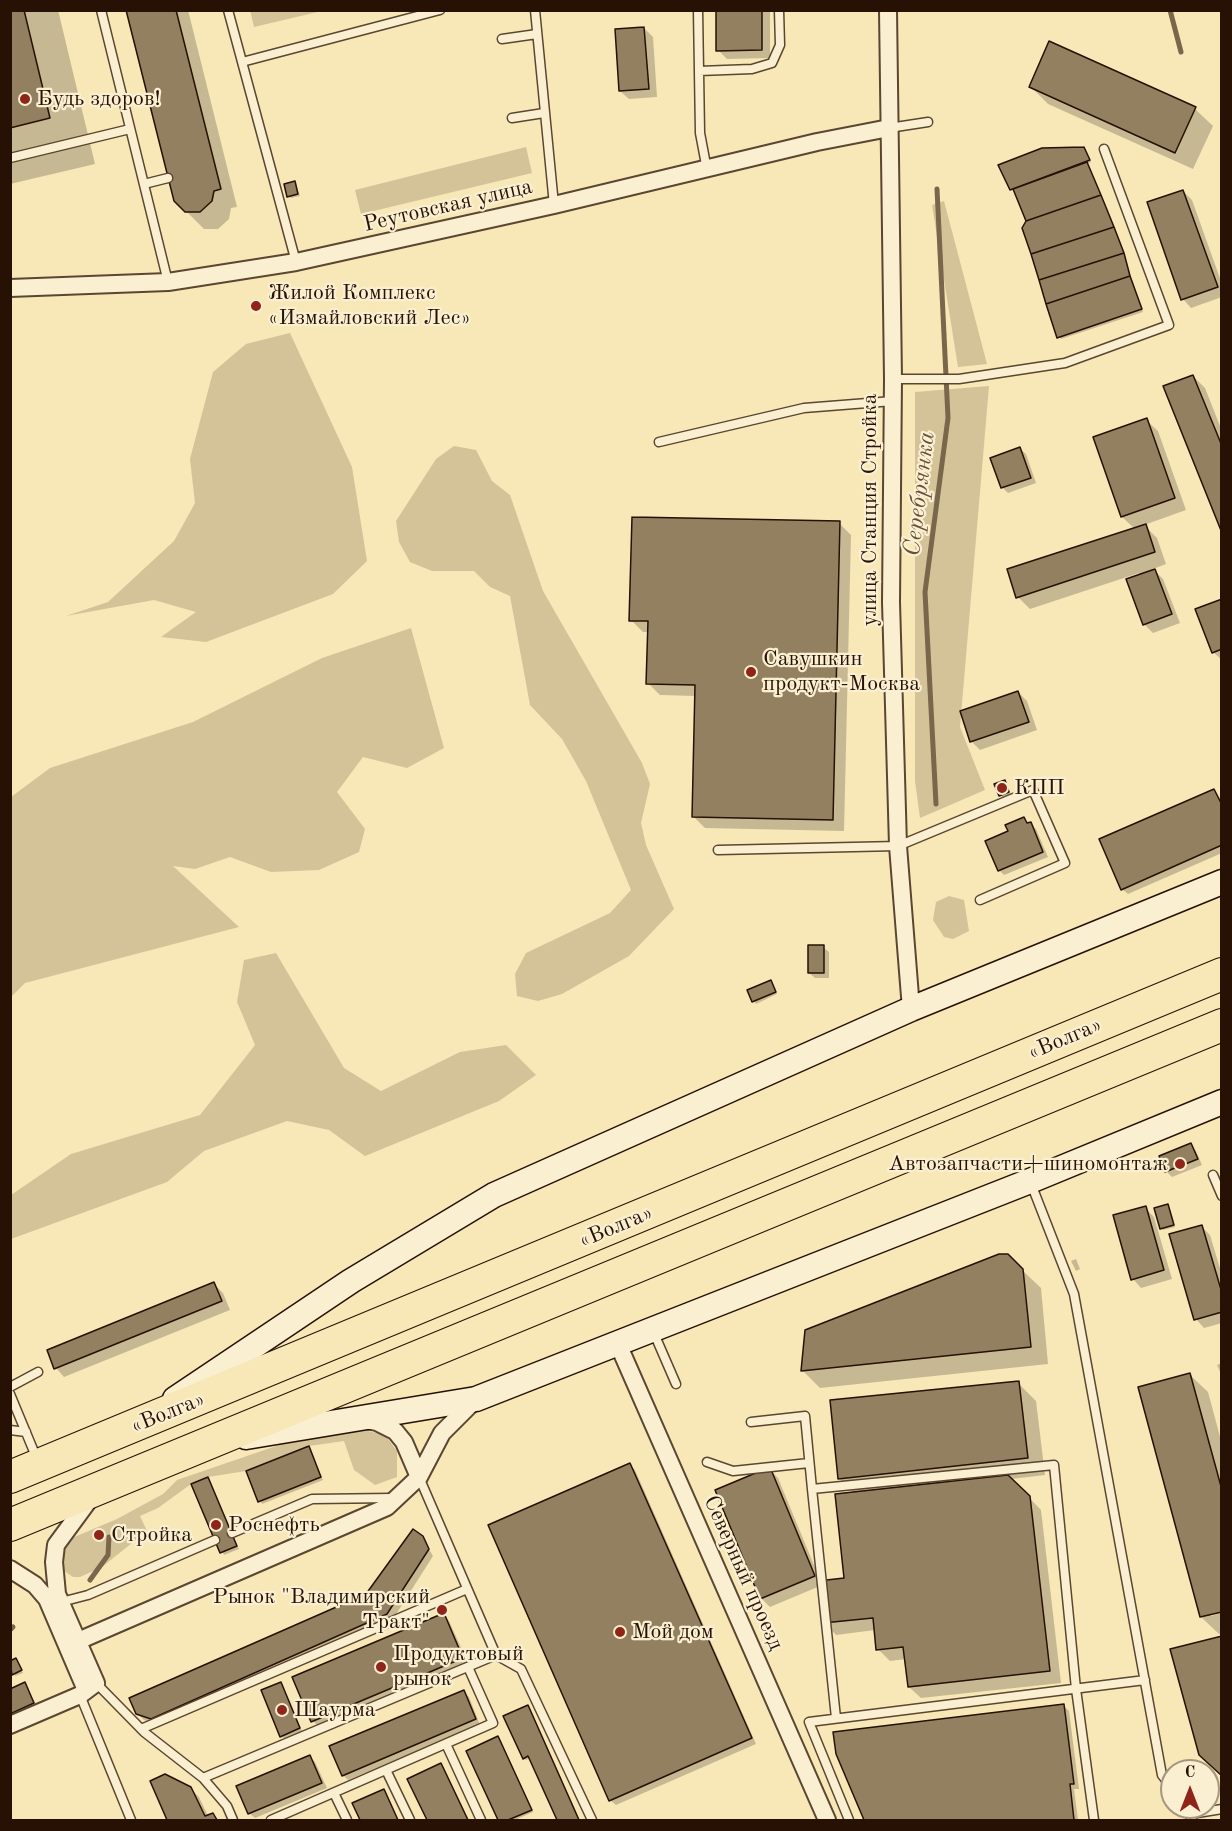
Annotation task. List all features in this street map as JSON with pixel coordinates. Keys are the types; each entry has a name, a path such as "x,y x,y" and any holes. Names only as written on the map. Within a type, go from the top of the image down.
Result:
{"highway":[{"name":"«Волга»","path":"10,1477 1221,974"},
{"name":"«Волга»","path":"10,1525 492,1328 1221,1025"}],"street":[{"name":"улица Станция Стройка","path":"888,10 893,379 891,602 898,846 911,1009"},
{"name":"Реутовская улица","path":"10,288 168,282 296,262 707,170 817,142 889,128"},
{"path":"130,1428 351,1281 494,1195 911,1009 1221,882"},
{"path":"202,1445 355,1418 424,1410 476,1399 1030,1181 1221,1102"},
{"name":"Северный проезд","path":"618,1344 827,1821"},
{"path":"78,1641 387,1507 419,1476 442,1433 476,1399"},
{"path":"355,1418 377,1422 395,1431 404,1442 419,1476"},
{"path":"87,1689 78,1641 61,1602 55,1580 56,1545 98,1488"},
{"path":"10,1569 35,1585 47,1599 87,1689"},
{"path":"10,1725 87,1689"}],"lane":[{"path":"101,10 168,282"},
{"path":"228,10 296,262"},
{"path":"242,62 440,10"},
{"path":"534,10 554,205"},
{"path":"698,10 700,133 707,170"},
{"path":"699,71 753,69 772,63 780,45 779,10"},
{"path":"502,39 537,34"},
{"path":"512,118 544,113"},
{"path":"889,128 928,122"},
{"path":"10,158 130,129"},
{"path":"893,379 959,379 1065,363 1169,325 1104,149"},
{"path":"144,184 168,178"},
{"path":"659,442 804,408 893,401"},
{"path":"718,850 898,846 1033,790 1065,863 980,900"},
{"path":"1213,1175 1221,1196"},
{"path":"1030,1181 1074,1294 1160,1764"},
{"path":"653,1330 676,1384"},
{"path":"10,1387 38,1372"},
{"path":"10,1394 40,1465"},
{"path":"751,1422 805,1416 836,1718"},
{"path":"10,1430 26,1432"},
{"path":"707,1462 733,1471 809,1463"},
{"path":"812,1489 1054,1464 1076,1689 1094,1821"},
{"path":"419,1476 496,1655 521,1669 591,1821"},
{"path":"232,1533 312,1499 397,1498"},
{"path":"61,1602 88,1595 215,1540"},
{"path":"141,1729 467,1590"},
{"path":"203,1778 496,1655"},
{"path":"271,1821 493,1723 468,1667"},
{"path":"849,1821 809,1722 1144,1680"},
{"path":"87,1689 203,1778 227,1806 233,1821"},
{"path":"87,1689 131,1821"},
{"path":"446,1744 481,1821"},
{"path":"386,1770 410,1821"},
{"path":"334,1793 346,1821"}],"shaded area":[{"path":"250,10 322,10 322,11 254,27"},
{"path":"526,147 532,173 361,214 355,190"},
{"path":"944,201 987,364 958,367 932,205"},
{"path":"290,333 352,467 367,561 333,594 206,642 161,637 196,612 154,600 66,616 108,602 174,541 195,503 190,459 213,372 246,344"},
{"path":"989,386 960,727 985,790 920,818 915,781 915,392"},
{"path":"454,446 476,450 492,481 510,495 543,591 642,763 650,784 641,823 646,845 674,909 629,956 562,994 538,1001 517,996 515,974 526,953 610,913 631,890 586,781 562,739 530,705 510,596 490,587 474,571 432,571 410,562 399,542 396,521 436,459"},
{"path":"411,628 444,748 407,768 363,757 337,792 365,829 359,852 319,870 271,872 230,857 195,869 173,866 239,927 25,983 11,997 11,797 50,768 193,722 322,658"},
{"path":"949,896 964,900 969,931 953,939 944,937 933,920 936,902"},
{"path":"276,953 344,1068 381,1091 460,1052 506,1045 536,1075 499,1101 365,1156 329,1130 287,1121 204,1151 167,1182 11,1239 11,1195 71,1154 200,1115 255,1045 237,1002 244,960"},
{"path":"355,1428 385,1435 397,1451 397,1477 375,1485 354,1470 344,1441 309,1446 246,1471 208,1477 191,1484 158,1508 140,1516 147,1531 102,1567 80,1577 73,1577 61,1569 61,1554 72,1538 117,1519 163,1494 177,1480 311,1434"}],"building":[{"path":"10,10 24,10 50,118 10,128"},
{"path":"126,10 176,10 221,189 214,191 212,201 200,212 185,212 174,201"},
{"path":"716,10 762,10 762,50 716,51"},
{"path":"644,27 649,89 619,91 615,29"},
{"path":"1049,41 1196,107 1175,153 1029,87"},
{"path":"1084,147 1090,160 1010,190 998,165 1042,148"},
{"path":"1087,162 1101,195 1026,221 1013,189"},
{"path":"295,181 298,194 287,197 284,184"},
{"path":"1183,190 1218,287 1181,300 1147,202"},
{"path":"1101,195 1114,227 1031,254 1022,228 1026,221"},
{"path":"1114,227 1124,253 1039,280 1031,254"},
{"path":"1124,253 1130,276 1046,304 1039,280"},
{"path":"1130,276 1142,309 1057,338 1046,304"},
{"path":"1193,375 1222,446 1222,533 1163,386"},
{"path":"1147,418 1175,498 1121,517 1093,437"},
{"path":"1020,447 1031,478 1001,488 990,458"},
{"path":"632,517 840,521 833,820 692,817 695,685 646,684 648,621 629,621"},
{"path":"1146,524 1155,552 1016,598 1007,569"},
{"path":"1155,569 1172,614 1143,625 1126,579"},
{"path":"1222,599 1222,649 1212,653 1195,609"},
{"path":"1018,691 1029,722 970,742 960,711"},
{"name":"КПП","path":"1005,780 1009,792 999,796 994,784"},
{"path":"1214,789 1222,805 1222,845 1121,890 1099,839"},
{"path":"1024,817 1027,823 1031,822 1043,852 998,871 985,841 1008,831 1005,825"},
{"path":"808,945 824,945 824,973 808,973"},
{"path":"771,980 776,992 752,1002 747,990"},
{"path":"1191,1143 1198,1159 1165,1172 1159,1156"},
{"path":"1168,1204 1174,1225 1160,1229 1154,1208"},
{"path":"1146,1206 1164,1270 1131,1280 1113,1215"},
{"path":"1202,1225 1222,1293 1222,1312 1194,1320 1169,1234"},
{"path":"999,1254 1008,1254 1023,1269 1031,1347 801,1371 805,1330"},
{"path":"214,1282 222,1301 54,1369 47,1350"},
{"path":"1190,1373 1222,1490 1222,1612 1200,1617 1138,1387"},
{"path":"1019,1381 1028,1458 838,1479 830,1400"},
{"path":"309,1446 321,1477 258,1502 246,1471"},
{"name":"Мой дом","path":"630,1463 752,1738 609,1801 488,1525"},
{"path":"770,1467 815,1576 760,1599 715,1490"},
{"path":"1008,1475 1030,1496 1050,1671 908,1687 903,1647 876,1650 873,1618 823,1623 818,1581 844,1578 835,1494"},
{"path":"208,1477 237,1546 220,1553 191,1484"},
{"path":"413,1529 423,1536 429,1549 387,1614 151,1719 136,1714 129,1698 366,1594"},
{"path":"444,1613 463,1658 311,1722 292,1677"},
{"path":"1222,1636 1222,1776 1220,1759 1203,1759 1199,1755 1170,1649"},
{"path":"16,1658 22,1670 12,1675 10,1661"},
{"path":"25,1682 34,1703 10,1714 10,1689"},
{"path":"281,1682 300,1728 280,1737 261,1690"},
{"path":"464,1690 476,1719 342,1776 329,1746"},
{"path":"1064,1704 1074,1784 1070,1784 1074,1820 864,1820 836,1754 833,1732"},
{"path":"528,1705 579,1820 557,1820 528,1756 523,1759 503,1716"},
{"path":"498,1736 532,1810 508,1820 498,1820 466,1751"},
{"path":"310,1755 322,1783 248,1814 236,1786"},
{"path":"441,1763 468,1820 427,1820 407,1779"},
{"path":"165,1774 191,1787 205,1816 213,1813 217,1820 167,1820 150,1781"},
{"path":"384,1789 398,1820 360,1820 352,1803"}],"waterway":[{"path":"1170,10 1181,52"},
{"name":"Серебрянка","path":"936,804 925,592 948,418 937,189"},
{"name":"Серебрянка","path":"90,1580 108,1555 109,1537"},
{"name":"Серебрянка","path":"10,1630 13,1627"}],"place":[{"name":"Будь здоров!","path":"25,99"},
{"name":"Жилой Комплекс «Измайловский Лес»","path":"256,306"},
{"name":"Савушкин продукт-Москва","path":"751,672"},
{"name":"КПП","path":"1002,788"},
{"name":"Автозапчасти+шиномонтаж","path":"1180,1164"},
{"name":"Роснефть","path":"216,1525"},
{"name":"Стройка","path":"99,1535"},
{"name":"Рынок \"Владимирский Тракт\"","path":"442,1610"},
{"name":"Мой дом","path":"620,1632"},
{"name":"Продуктовый рынок","path":"381,1667"},
{"name":"Шаурма","path":"282,1710"}]}
